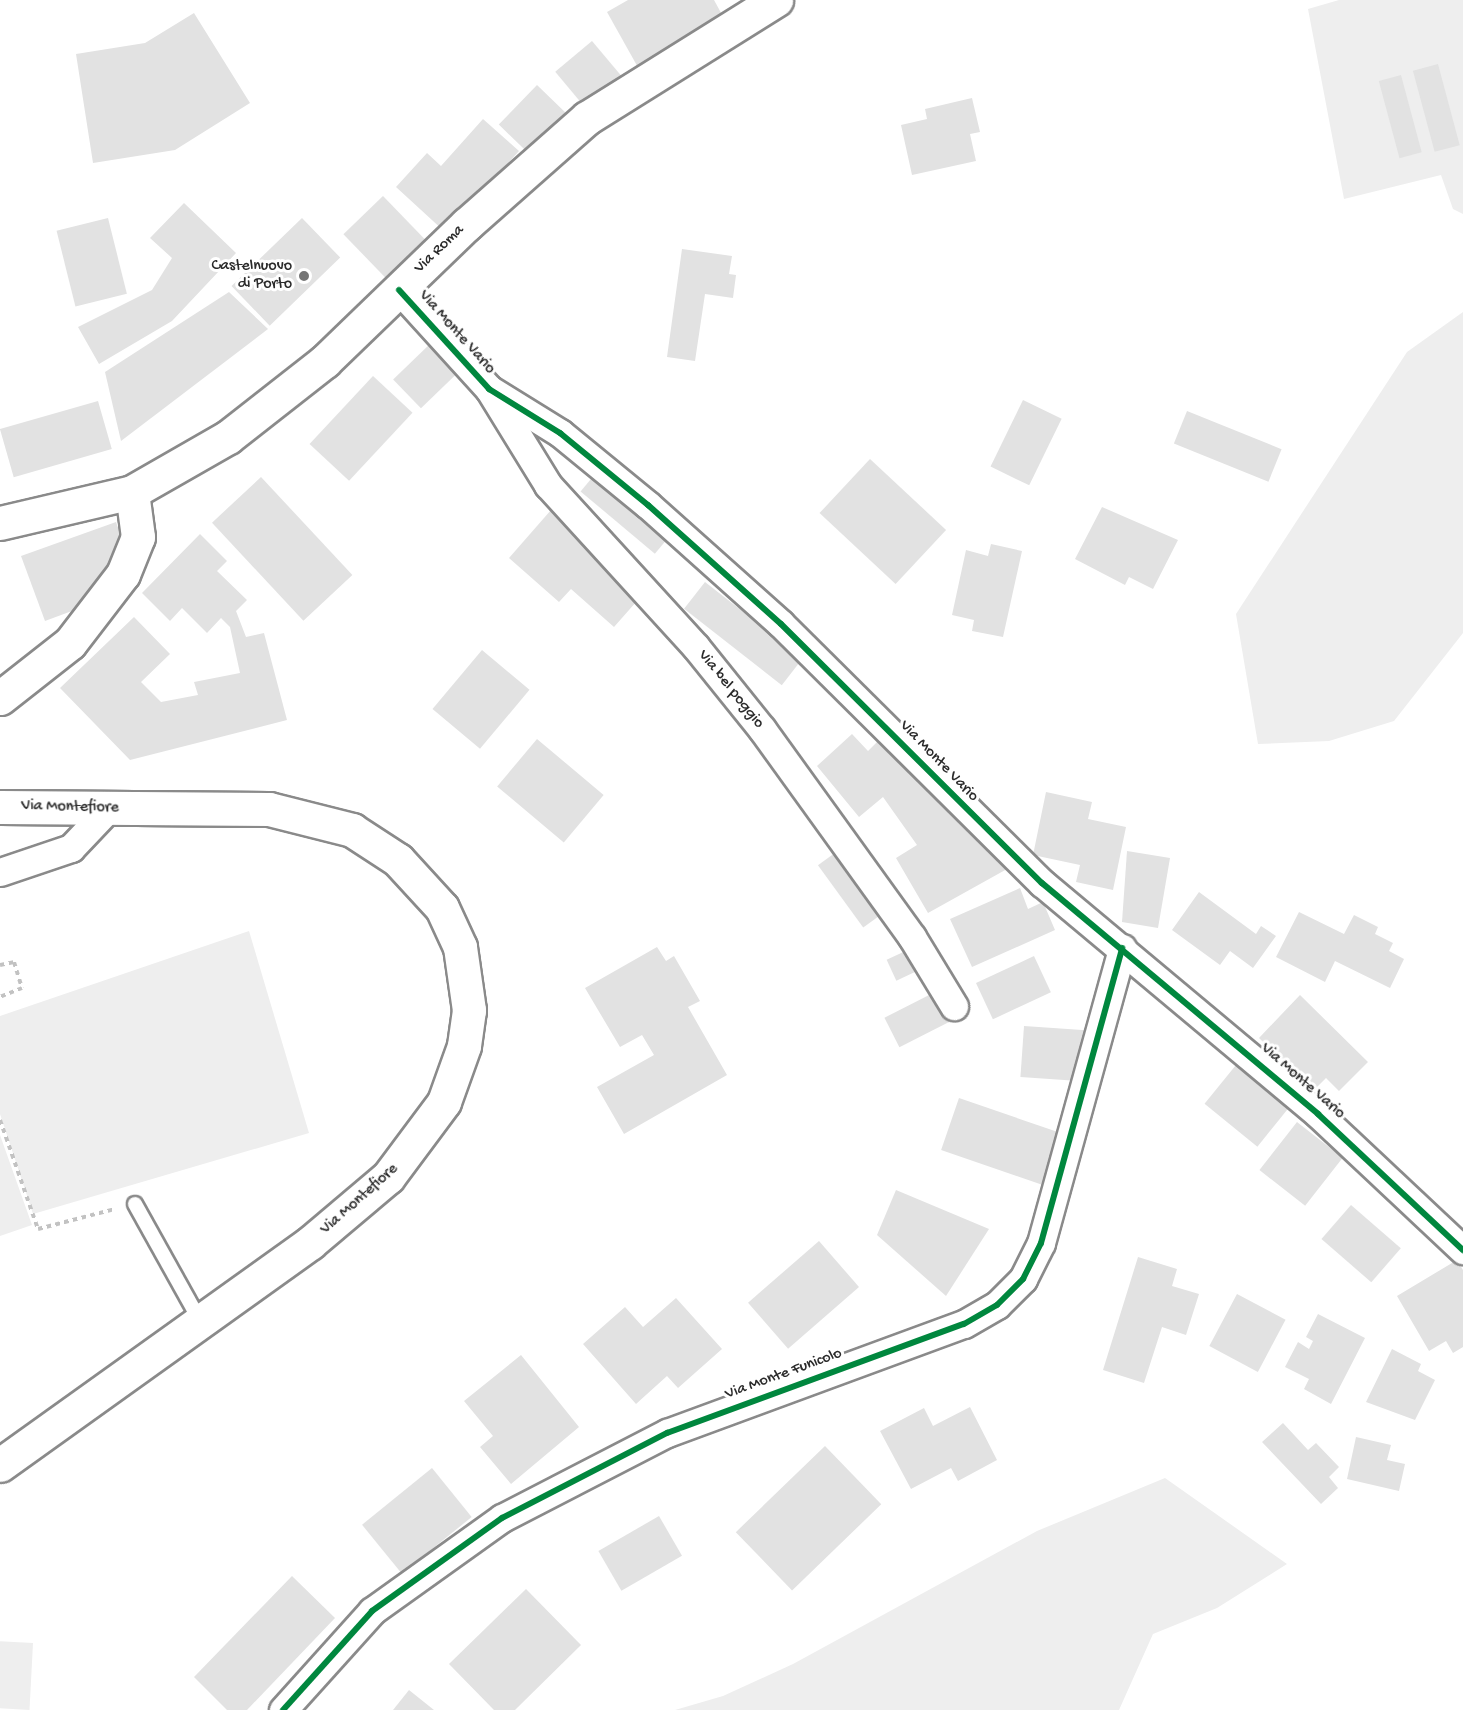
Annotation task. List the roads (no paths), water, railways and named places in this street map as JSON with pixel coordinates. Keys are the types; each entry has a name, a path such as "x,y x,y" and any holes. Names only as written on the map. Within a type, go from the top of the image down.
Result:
{"main road":[{"name":"Via Roma","path":"0,523 132,492 261,413 587,118 776,0"},
{"path":"0,698 70,643 123,574 138,537 132,492"},
{"name":"Via Montefiore","path":"0,807 107,810 269,809 352,830 398,860 429,888 453,929 468,984 469,1021 457,1071 418,1143 354,1209 0,1466"}],"street":[{"name":"Via Monte Vario","path":"399,290 489,389 560,433 681,535 781,624 1042,883 1318,1114 1463,1250"},
{"name":"Via bel poggio","path":"489,389 540,476 696,647 762,729 908,931 954,1006"},
{"path":"0,872 71,848 107,810"},
{"name":"Via Monte Funicolo","path":"283,1710 372,1611 502,1518 667,1433 964,1324 1004,1299 1033,1264 1051,1214 1122,948"}],"lane":[{"path":"135,1204 200,1321"}],"place":[{"name":"Castelnuovo di Porto","path":"304,276"}]}
